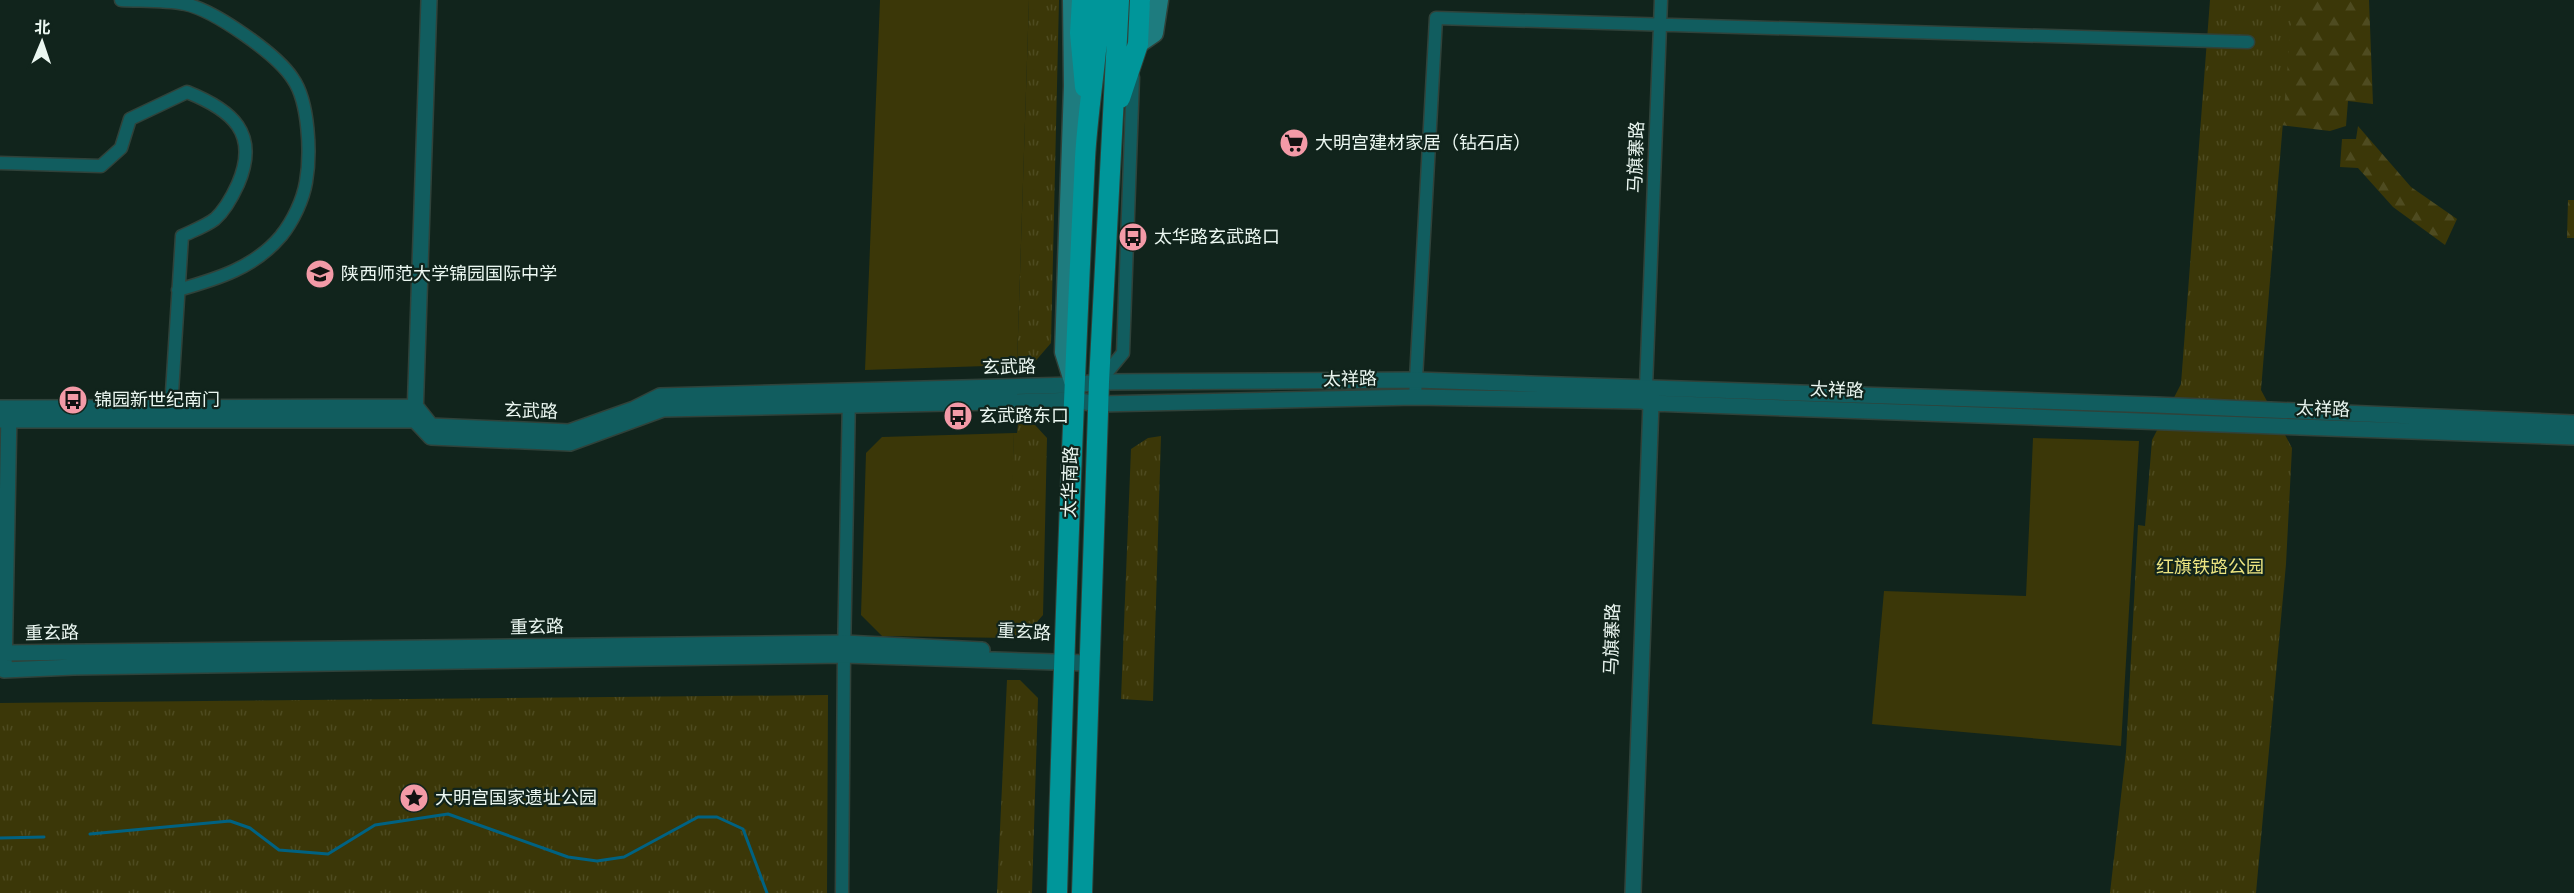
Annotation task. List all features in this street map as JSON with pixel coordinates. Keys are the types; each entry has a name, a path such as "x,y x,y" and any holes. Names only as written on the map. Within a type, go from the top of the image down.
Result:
{"main road":[{"path":"1072,0 1073,86 1064,352 1074,393"},
{"path":"1082,0 1080,33 1087,120"},
{"name":"太华南路","path":"1057,893 1063,658 1087,120 1099,44 1100,0"},
{"name":"太华南路","path":"1082,893 1098,404 1119,0"},
{"path":"1112,120 1136,51 1140,0"},
{"path":"1136,51 1154,33 1159,0"}],"street":[{"path":"121,0 186,4 214,16 265,50 294,79 306,110 306,181 298,208 282,235 255,261 224,277 178,290"},
{"path":"415,414 429,0"},
{"name":"马旗寨路","path":"1622,893 1646,397 1661,0"},
{"path":"1415,397 1436,18 2248,42"},
{"path":"1099,382 1123,353 1136,51"},
{"path":"0,163 101,166 121,148 130,119 187,92 213,102 237,124 247,148 243,173 234,193 215,219 182,236 171,408"},
{"name":"太祥路","path":"1099,382 1416,380 1646,397 2574,437"},
{"name":"玄武路","path":"415,414 432,437 570,443 663,409 849,406 1074,393 1099,382"},
{"path":"842,893 849,390"},
{"name":"玄武路","path":"415,414 431,426 569,432 634,409 660,396 849,390 1074,393 1098,404"},
{"name":"太祥路","path":"1098,404 1415,397 1646,397 2574,423"},
{"name":"马旗寨路","path":"1633,893 1646,397"},
{"path":"5,414 171,408 415,414"},
{"path":"5,414 415,414"},
{"path":"4,653 5,414"},
{"name":"重玄路","path":"844,649 2,670 4,653 844,649 1088,658"}],"green space":[{"path":"880,0 1029,0 1017,365 865,370"},
{"path":"1029,0 1059,0 1051,343 1032,365 1017,365"},
{"name":"红旗铁路公园","path":"2210,0 2293,0 2261,390 2292,448 2286,564 2256,893 2110,893 2126,752 2138,525 2145,526 2152,440 2181,384"},
{"path":"2287,0 2369,0 2373,104 2348,101 2346,126 2330,131 2280,125"},
{"path":"2358,126 2411,187 2457,219 2445,245 2393,207 2358,168 2340,167 2342,139 2356,139"},
{"path":"2568,200 2574,200 2574,238 2567,238"},
{"path":"1018,424 1035,425 1047,438 1043,615 1021,640 1009,638 1009,634 1006,634 1014,433 1017,433"},
{"path":"1014,433 1009,638 882,636 861,615 866,453 882,437"},
{"path":"1161,436 1153,701 1121,699 1131,449 1148,438"},
{"path":"2033,438 2139,441 2121,746 1872,724 1884,591 2026,596"},
{"path":"1007,680 1020,680 1038,698 1032,893 997,893"},
{"name":"大明宫国家遗址公园","path":"828,695 827,893 0,893 0,703"}],"waterway":[{"path":"90,834 230,821 250,828 279,850 328,854 375,825 448,814 568,857 597,861 624,857 698,817 717,817 743,829 767,893"},
{"path":"0,838 44,837"}],"place":[{"name":"大明宫建材家居（钻石店）","path":"1294,143"},
{"name":"太华路玄武路口","path":"1133,237"},
{"name":"陕西师范大学锦园国际中学","path":"320,274"},
{"name":"锦园新世纪南门","path":"73,400"},
{"name":"玄武路东口","path":"958,416"},
{"name":"大明宫国家遗址公园","path":"414,798"}]}
